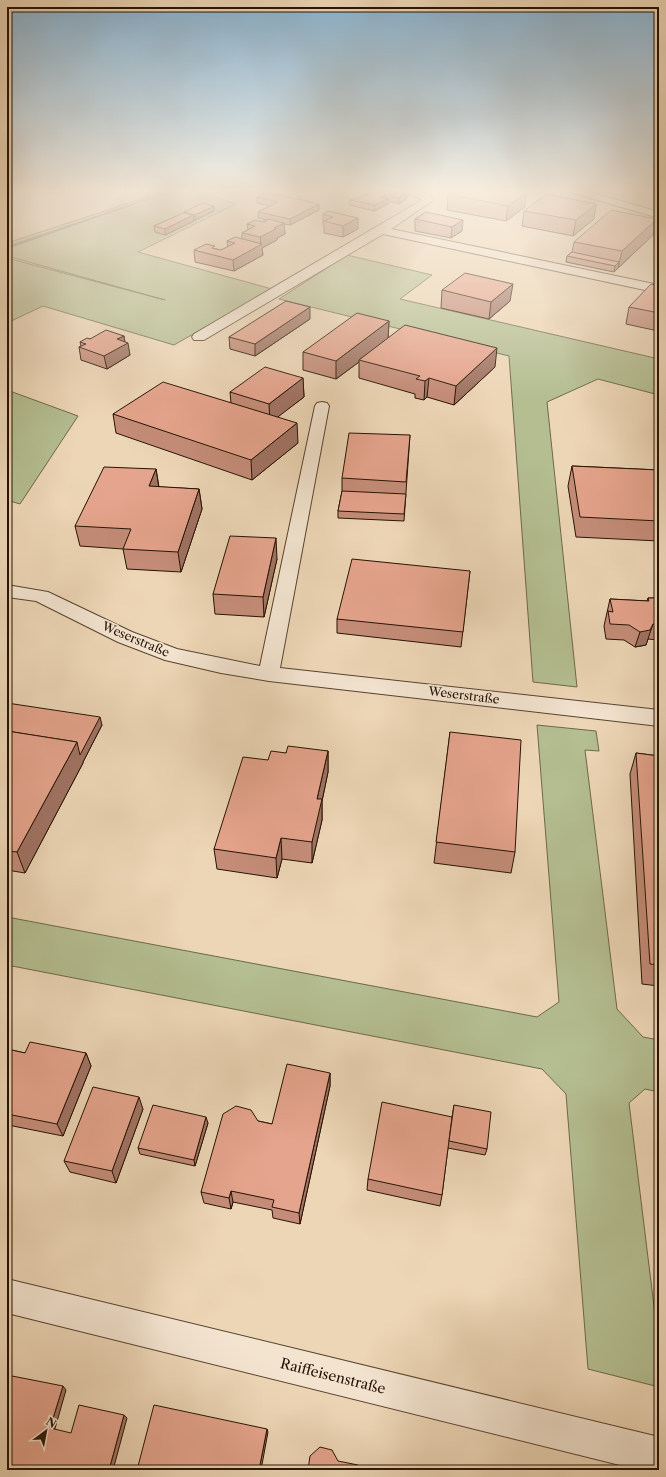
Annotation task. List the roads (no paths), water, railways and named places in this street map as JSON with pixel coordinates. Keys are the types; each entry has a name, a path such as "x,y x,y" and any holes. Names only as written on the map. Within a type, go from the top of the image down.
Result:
{"street":[{"path":"199,337 330,260"},
{"path":"522,260 659,289"},
{"path":"269,674 322,406"},
{"name":"Weserstraße","path":"7,591 41,596 125,637 172,655 221,666 269,674 659,718"},
{"name":"Raiffeisenstraße","path":"7,1296 659,1456"}]}
